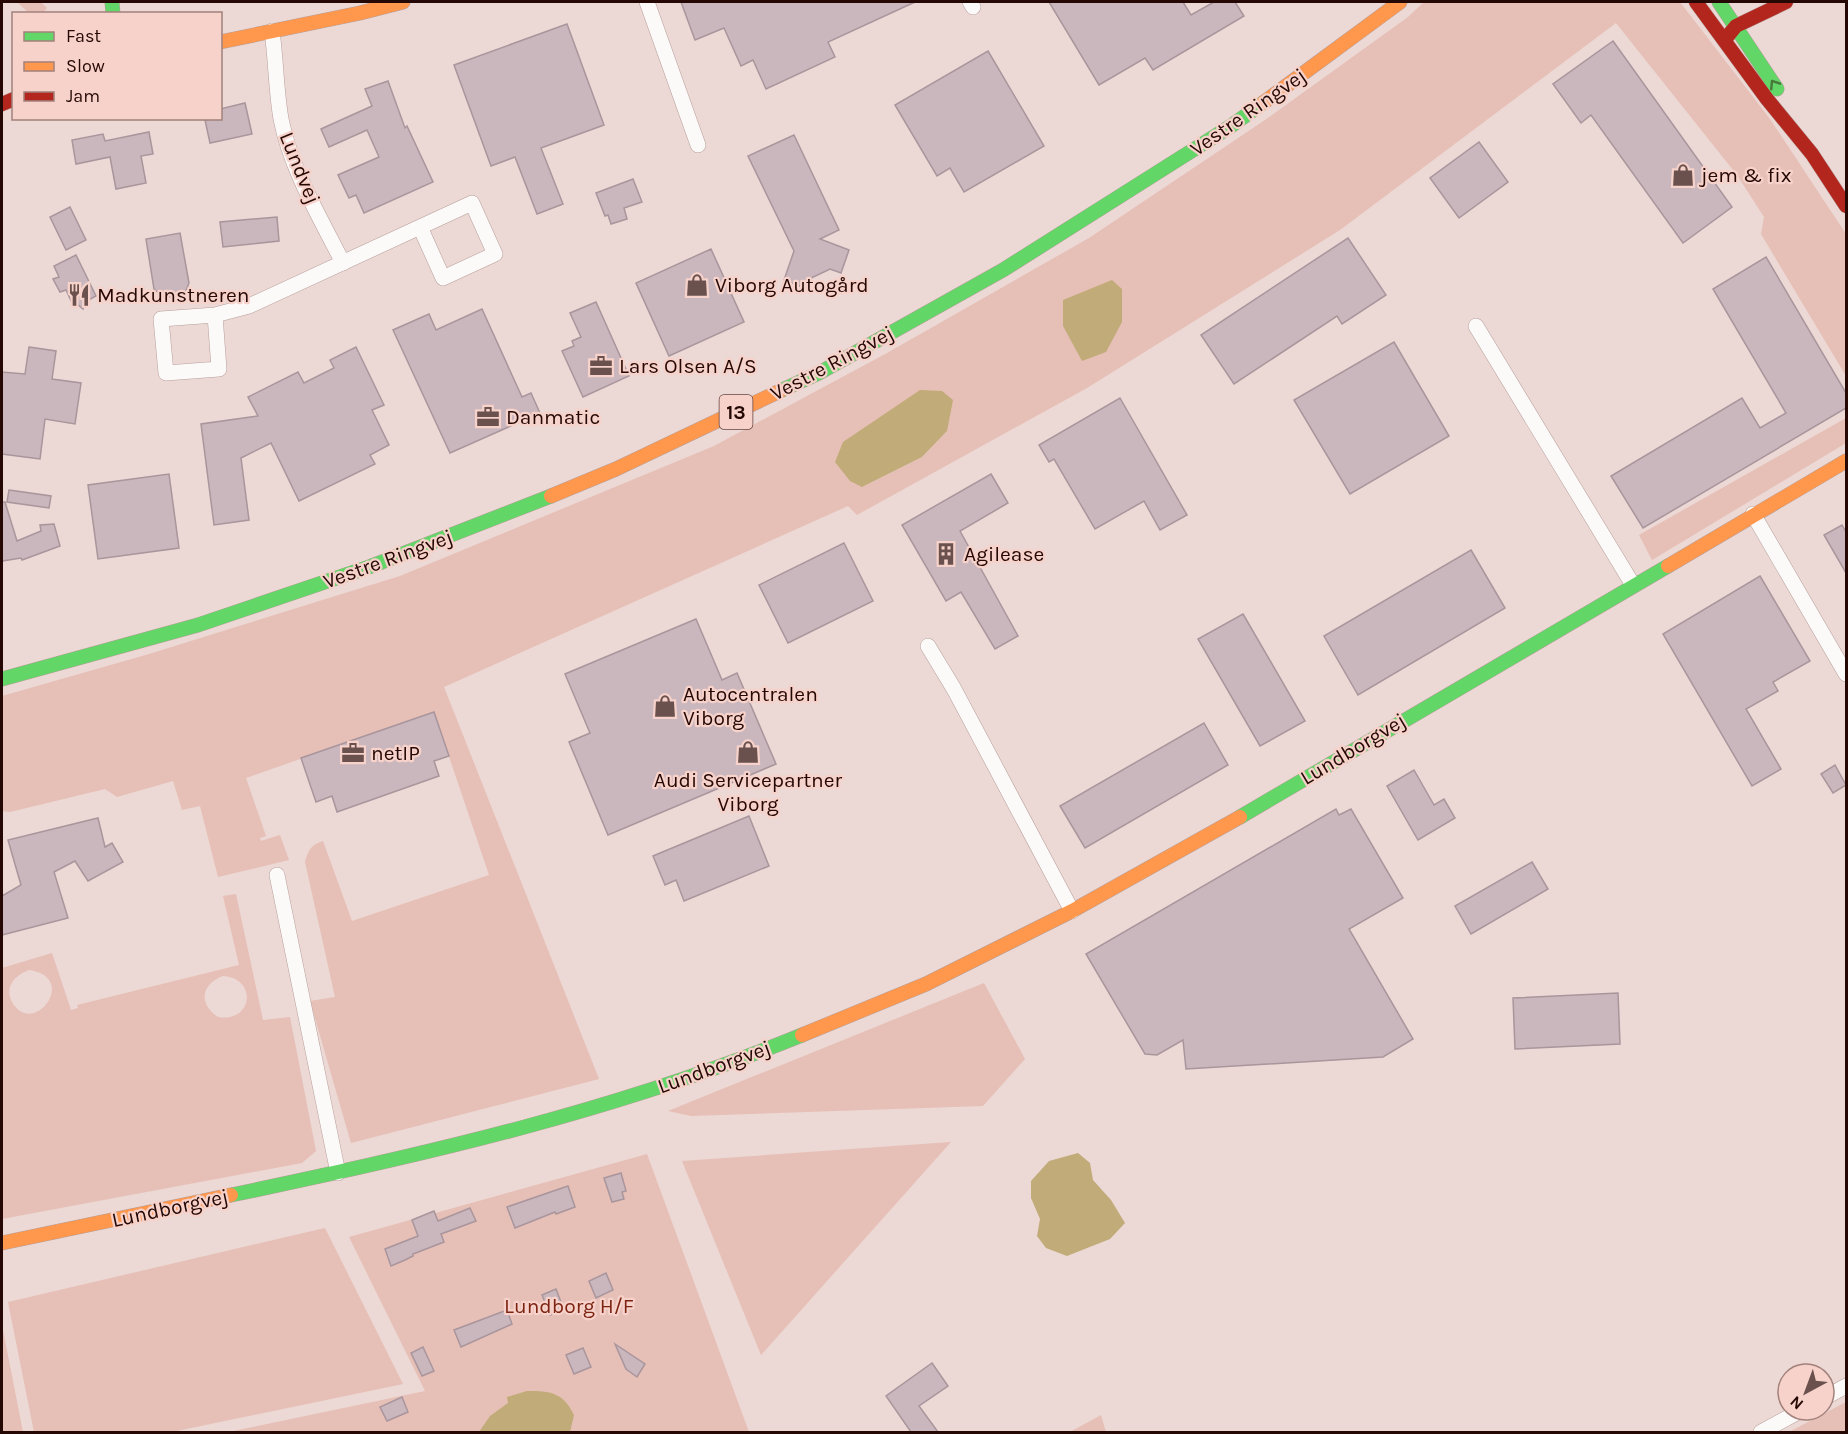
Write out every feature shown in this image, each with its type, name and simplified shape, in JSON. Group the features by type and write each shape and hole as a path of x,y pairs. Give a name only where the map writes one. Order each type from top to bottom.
{"street":[{"path":"222,42 403,2"},
{"path":"647,2 698,145"},
{"name":"Vestre Ringvej","path":"2,679 198,625 380,563 616,469 819,373 1003,270 1231,126 1400,2"},
{"path":"1696,2 1767,99 1812,154"},
{"path":"1725,41 1736,26 1786,2"},
{"path":"1711,21 1726,3 1736,26 1779,91 1812,154 1846,206"},
{"name":"Lundvej","path":"272,32 281,119 289,149 343,263"},
{"path":"215,315 219,369 166,373 161,319 215,315 249,306 343,263 420,227 472,203 495,254 443,278 420,227"},
{"path":"1476,326 1633,585"},
{"name":"Lundborgvej","path":"2,1243 338,1173 488,1138 633,1096 777,1045 926,984 1072,910 1238,818 1846,461"},
{"path":"1753,514 1846,674"},
{"path":"928,646 954,689 1072,910"},
{"path":"277,875 338,1173"},
{"path":"1761,1432 1780,1422"}],"green space":[{"path":"17,2 41,2 47,8 44,12 28,12"},
{"path":"1424,2 1680,2 1770,119 1846,234 1846,376 1761,234 1764,217 1737,175 1616,23 1340,230 1087,388 857,515 848,506 444,687 599,1079 351,1143 310,1001 335,997 305,862 311,848 323,841 352,921 489,875 434,712 246,778 266,836 260,838 261,841 280,835 289,860 218,877 200,806 182,810 173,781 117,797 105,789 10,812 2,811 2,696 149,654 400,576 714,446 887,353 1089,238 1265,120 1408,17","holes":["947,431 922,457 862,487"]},
{"path":"1846,418 1846,443 1652,560 1639,535"},
{"path":"236,894 263,1020 290,1017 316,1151 302,1163 2,1219 2,968 52,953 71,1010 78,1008 77,1005 239,965 223,896","holes":["29,970 44,975 51,983 52,993 48,1002 40,1010 31,1014 21,1012 12,1002 9,991 15,978","223,976 242,984 246,991 247,999 244,1007 230,1017 218,1017 207,1006 205,1000 206,989"]},
{"path":"984,983 1025,1059 983,1106 691,1116 668,1111"},
{"path":"951,1142 761,1355 682,1161"},
{"name":"Lundborg H/F","path":"647,1154 749,1432 229,1432 425,1391 349,1237"},
{"path":"325,1228 403,1384 172,1432 34,1432 8,1302"},
{"path":"2,1325 23,1432 2,1432"},
{"path":"1846,1402 1846,1432 1789,1432 1808,1422 1836,1422 1836,1407"},
{"path":"1101,1415 1106,1432 1070,1432"}],"shaded area":[{"path":"1112,280 1122,289 1122,322 1106,352 1082,361 1063,326 1063,300"},
{"path":"920,390 942,391 953,400 947,431 922,457 862,487 850,481 835,462 843,442"},
{"path":"1078,1153 1090,1163 1093,1180 1111,1200 1125,1223 1110,1239 1067,1256 1046,1248 1037,1236 1040,1219 1031,1198 1031,1181 1049,1161"},
{"path":"527,1391 555,1394 560,1397 574,1415 570,1432 479,1432 490,1416 508,1403 507,1397"}],"building":[{"path":"681,2 915,2 828,42 835,57 766,89 753,60 741,66 724,28 695,40"},
{"path":"1049,2 1183,2 1191,15 1214,2 1235,2 1244,16 1153,70 1145,58 1099,85"},
{"path":"567,24 604,125 541,148 563,204 537,214 515,157 491,166 454,65"},
{"path":"1613,41 1732,207 1683,243 1591,115 1581,123 1553,84"},
{"path":"988,51 1044,146 964,192 950,168 937,176 895,105"},
{"path":"388,81 405,128 407,126 433,182 364,213 356,195 349,198 338,175 379,157 367,130 329,147 321,129 372,106 365,89"},
{"path":"245,103 252,134 210,143 205,120 222,120 222,109"},
{"path":"149,132 153,154 141,156 146,183 116,189 110,157 76,164 72,140 103,134 105,141"},
{"path":"794,135 839,230 820,239 849,250 841,273 830,269 807,280 805,288 784,280 794,251 748,156"},
{"path":"1479,142 1508,182 1459,218 1430,178"},
{"path":"633,179 642,202 624,208 627,219 611,224 608,215 605,216 596,193"},
{"path":"70,207 86,240 66,250 50,217"},
{"path":"277,217 279,241 223,247 220,222"},
{"path":"180,233 189,283 185,293 174,297 163,297 154,289 146,239"},
{"path":"1348,238 1386,295 1342,324 1337,316 1234,384 1201,335"},
{"path":"711,249 744,322 669,356 636,283"},
{"path":"76,255 96,296 85,302 83,309 78,305 74,307 66,290 60,292 53,279 59,277 54,266"},
{"path":"1766,257 1846,393 1846,408 1643,528 1611,476 1742,398 1760,428 1786,413 1713,289"},
{"path":"596,302 629,376 583,397 562,351 574,346 572,341 581,337 570,313"},
{"path":"482,309 522,397 531,393 540,413 450,453 393,330 429,314 436,330"},
{"path":"1394,342 1449,436 1350,494 1294,400"},
{"path":"29,347 56,351 52,379 81,383 75,424 45,419 40,459 2,454 2,372 25,374"},
{"path":"356,347 384,405 372,410 389,445 370,455 375,464 299,501 271,443 241,458 249,520 214,525 201,424 258,416 248,397 298,372 304,383 334,368 330,360"},
{"path":"1120,398 1187,515 1160,530 1144,501 1095,529 1054,459 1049,462 1039,445"},
{"path":"169,474 179,548 98,559 88,485"},
{"name":"Agilease","path":"991,474 1008,503 960,531 1018,636 995,649 961,592 946,601 902,525"},
{"path":"9,490 51,496 49,508 7,502"},
{"path":"2,502 5,502 17,541 41,531 40,525 54,524 60,546 22,560 21,558 2,561"},
{"path":"1842,525 1846,532 1846,573 1824,535"},
{"path":"844,543 873,601 788,643 759,585"},
{"path":"1471,550 1505,608 1358,695 1324,636"},
{"path":"1760,576 1810,661 1773,682 1778,691 1746,709 1781,769 1752,786 1663,634"},
{"path":"1243,614 1305,721 1260,746 1198,639"},
{"name":"Autocentralen Viborg","path":"696,619 722,680 737,673 776,764 608,835 569,742 590,733 565,674"},
{"path":"434,712 449,756 434,761 439,776 337,812 332,796 316,802 301,758"},
{"path":"1204,723 1228,765 1085,848 1060,806"},
{"path":"1835,765 1846,785 1833,793 1821,774"},
{"path":"1414,770 1434,805 1444,799 1455,818 1418,840 1387,786"},
{"path":"1336,809 1339,815 1351,809 1403,898 1349,929 1413,1039 1383,1057 1186,1069 1183,1040 1157,1055 1145,1054 1086,954"},
{"path":"749,816 769,866 684,901 676,880 665,885 653,856"},
{"path":"98,818 105,847 112,843 123,862 88,881 75,861 54,872 68,918 2,935 2,896 21,885 8,840"},
{"path":"1532,862 1548,889 1471,934 1455,906"},
{"path":"1618,993 1620,1044 1515,1049 1513,998"},
{"path":"621,1173 626,1191 622,1192 624,1199 612,1202 604,1178"},
{"path":"568,1186 575,1207 556,1214 555,1212 515,1228 507,1207"},
{"path":"470,1208 476,1221 441,1234 444,1242 413,1254 391,1266 385,1249 418,1236 412,1220 434,1211 438,1221"},
{"path":"606,1273 613,1290 596,1298 589,1281"},
{"path":"556,1289 564,1310 550,1315 542,1295"},
{"path":"507,1310 512,1324 461,1347 454,1330"},
{"path":"615,1344 645,1364 637,1377 626,1369"},
{"path":"423,1347 434,1371 422,1376 411,1353"},
{"path":"583,1348 591,1367 574,1374 566,1355"},
{"path":"932,1363 948,1386 919,1406 938,1432 911,1432 886,1396"},
{"path":"402,1397 408,1412 387,1421 380,1407"}],"traffic: fast":[{"path":"112,2 113,12"},
{"path":"1719,2 1777,89"},
{"path":"780,391 819,373 1003,270 1231,126 1263,103"},
{"path":"2,679 198,625 369,567 551,496"},
{"path":"1240,817 1668,566"},
{"path":"231,1195 448,1147 592,1108 733,1062 802,1035"}],"traffic: slow":[{"path":"222,42 403,2"},
{"path":"1263,103 1400,2"},
{"path":"551,496 616,469 780,391"},
{"path":"1668,566 1846,461"},
{"path":"802,1035 926,984 1072,911 1240,817"},
{"path":"2,1243 231,1195"}],"traffic: jam":[{"path":"1696,2 1767,99 1812,154 1846,206"},
{"path":"1727,37 1736,26 1786,2"},
{"path":"2,104 12,100"}],"place":[{"name":"jem & fix","path":"1683,175"},
{"name":"Viborg Autogård","path":"697,285"},
{"name":"Madkunstneren","path":"79,295"},
{"name":"Lars Olsen A/S","path":"601,366"},
{"name":"Danmatic","path":"488,417"},
{"name":"Agilease","path":"946,554"},
{"name":"Autocentralen Viborg","path":"665,706"},
{"name":"Audi Servicepartner Viborg","path":"748,752"},
{"name":"netIP","path":"353,753"}]}
